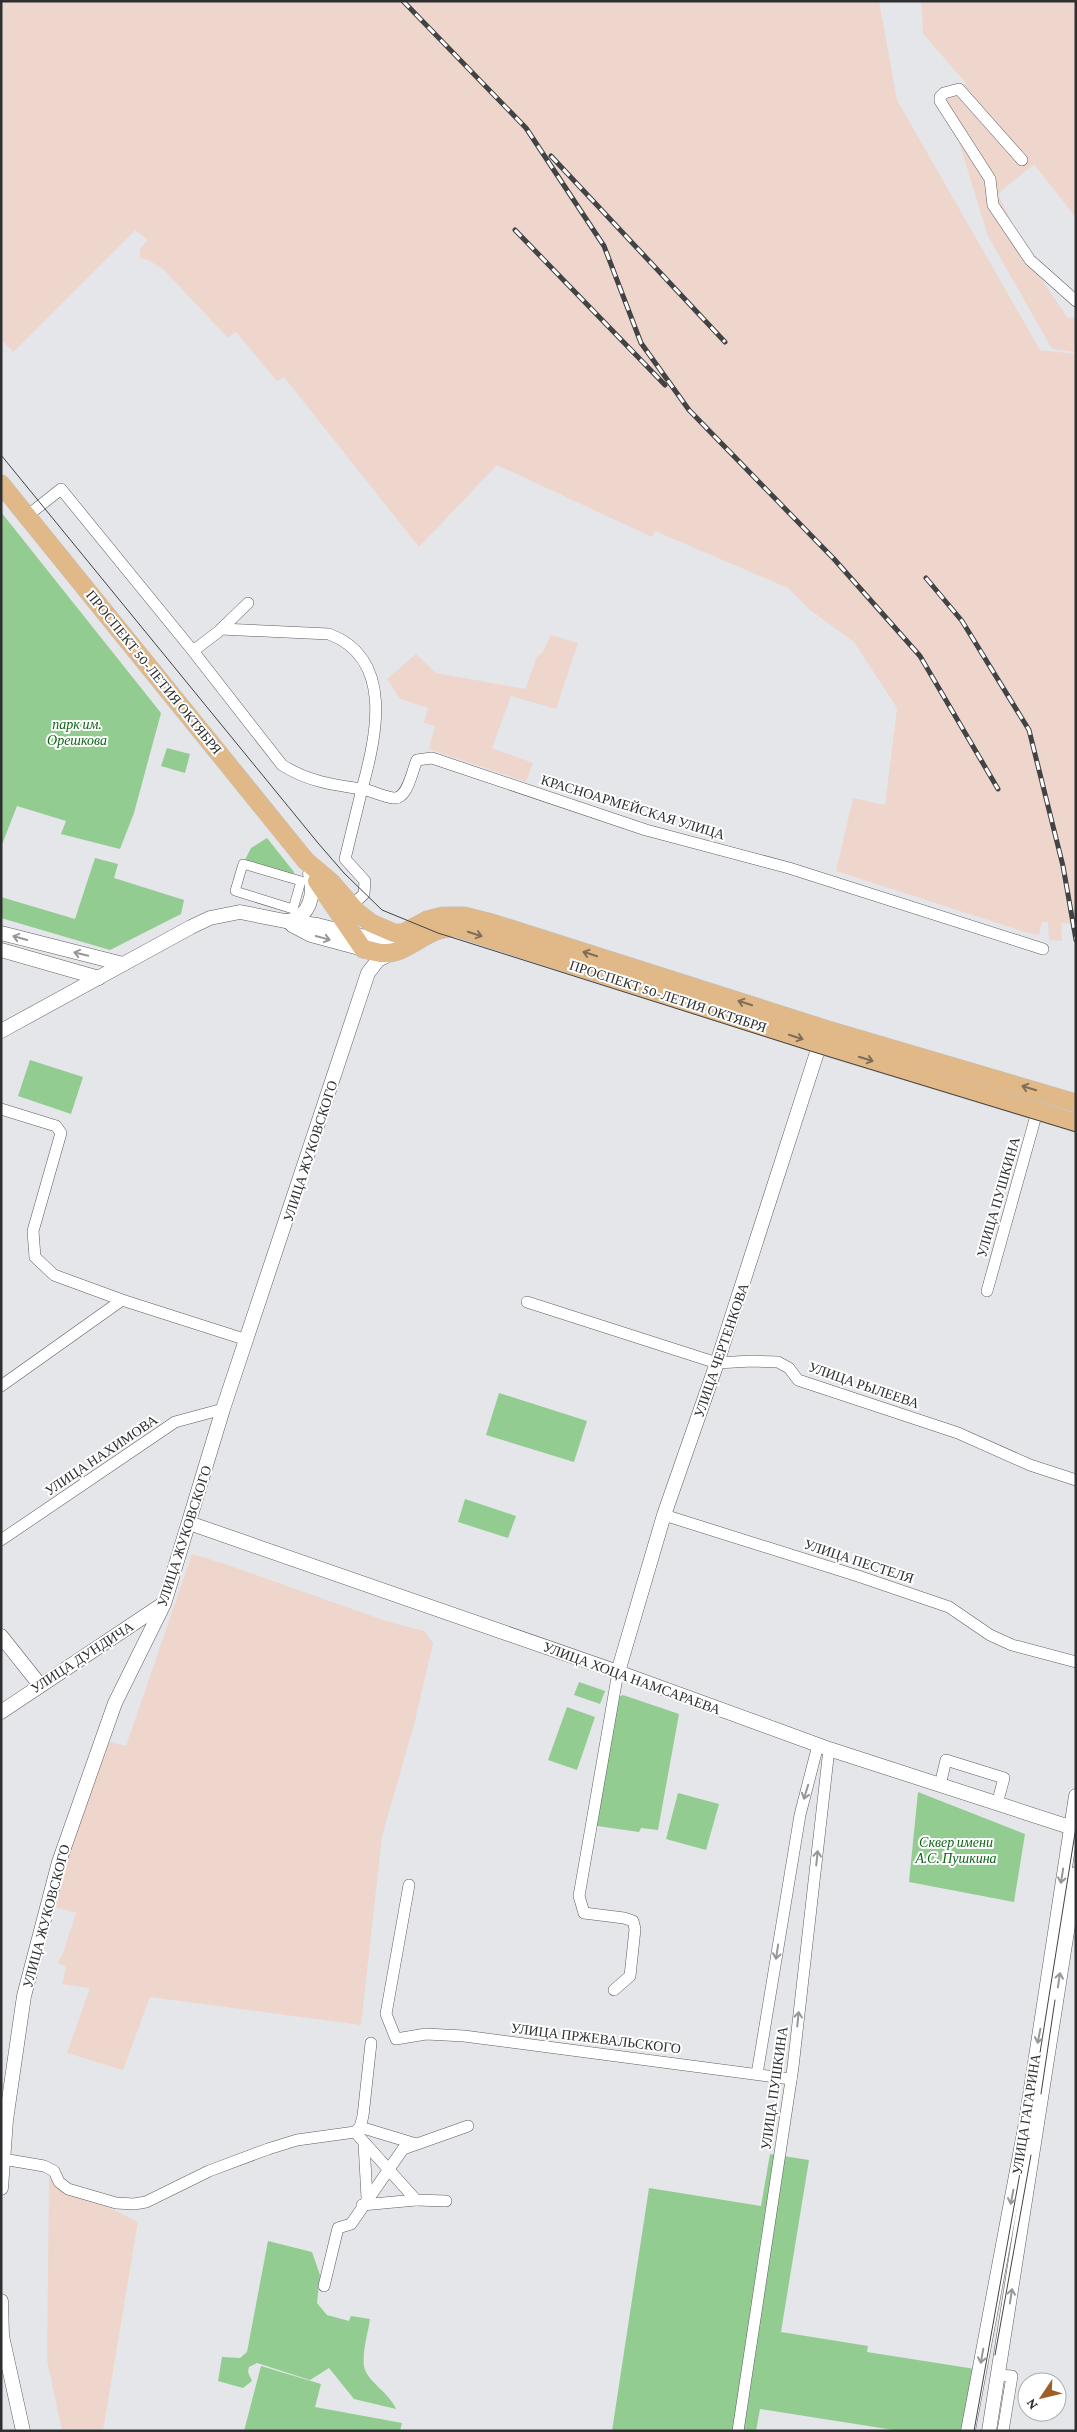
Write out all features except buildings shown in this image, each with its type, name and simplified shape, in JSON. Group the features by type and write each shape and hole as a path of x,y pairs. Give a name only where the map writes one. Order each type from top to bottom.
{"main road":[{"name":"ПРОСПЕКТ 50-ЛЕТИЯ ОКТЯБРЯ","path":"1,484 306,861 359,942 384,954 397,951 433,932 448,927 457,928 822,1037 1076,1103"},
{"name":"ПРОСПЕКТ 50-ЛЕТИЯ ОКТЯБРЯ","path":"306,861 331,882 351,906 370,923 388,931 403,932 427,920 443,916 464,916 492,922 1038,1112 1076,1123"}],"street":[{"path":"1022,160 959,90 944,93 940,97 940,101 990,179 993,205 998,213 1030,260 1076,301"},
{"path":"27,516 61,489 193,651 282,765 298,776 323,783 362,789"},
{"path":"193,651 221,629 248,603"},
{"path":"221,629 329,634 344,640 352,647 368,669 376,692 377,705 374,739 345,859 365,881 364,894 351,906"},
{"name":"КРАСНОАРМЕЙСКАЯ УЛИЦА","path":"362,789 395,798 403,795 417,760 432,758 646,830 789,868 1043,949"},
{"path":"285,921 298,918 305,912 311,902 313,886 306,861"},
{"path":"243,864 301,881 293,909 235,892 243,864"},
{"path":"1,1031 191,927 232,912 316,925 359,942 392,941 411,929"},
{"path":"1,933 122,964"},
{"path":"359,942 367,954 368,974"},
{"path":"34,959 39,943"},
{"path":"1,950 99,978"},
{"path":"368,974 378,960 397,951"},
{"name":"УЛИЦА ЖУКОВСКОГО","path":"1,2188 6,2120 24,1996 59,1862 115,1703 164,1604 223,1409 368,974"},
{"name":"УЛИЦА ЧЕРТЕНКОВА","path":"618,1672 664,1515 717,1363 822,1037"},
{"path":"1,1109 56,1126 61,1133 33,1231 35,1257 54,1275 122,1300 247,1340"},
{"name":"УЛИЦА ПУШКИНА","path":"987,1291 1038,1112"},
{"path":"1,1386 122,1300"},
{"name":"УЛИЦА РЫЛЕЕВА","path":"527,1302 717,1363 760,1360 778,1362 789,1368 798,1380 958,1433 1030,1465 1076,1480"},
{"name":"УЛИЦА НАХИМОВА","path":"1,1540 175,1422 223,1409"},
{"name":"УЛИЦА ПЕСТЕЛЯ","path":"664,1515 858,1576 949,1607 990,1635 1037,1653 1076,1662"},
{"name":"УЛИЦА ХОЦА НАМСАРАЕВА","path":"189,1523 618,1672 824,1747 1073,1829"},
{"name":"УЛИЦА ДУНДИЧА","path":"1,1712 164,1604"},
{"path":"1,1636 40,1685"},
{"path":"614,1990 630,1976 635,1929 633,1922 624,1918 584,1913 580,1896 618,1672"},
{"name":"УЛИЦА ПУШКИНА","path":"738,2431 792,2073 824,1747"},
{"name":"УЛИЦА ПУШКИНА","path":"757,2074 800,1815 824,1747"},
{"path":"940,1785 946,1760 1004,1778 997,1804"},
{"name":"УЛИЦА ГАГАРИНА","path":"968,2431 1025,2128 1073,1829 1076,1796"},
{"name":"УЛИЦА ГАГАРИНА","path":"989,2431 1076,1874"},
{"name":"УЛИЦА ПРЖЕВАЛЬСКОГО","path":"409,1885 386,2014 396,2040 426,2034 464,2036 757,2074 792,2073"},
{"path":"371,2043 358,2129 364,2143 416,2200"},
{"path":"324,2286 338,2228 351,2224 364,2202 403,2148 468,2126"},
{"path":"3,2159 44,2166 54,2171 59,2182 68,2189 116,2203 134,2204 146,2202 209,2171 297,2140 358,2129 416,2144"},
{"path":"364,2143 364,2202"},
{"path":"364,2202 416,2200 446,2202"},
{"path":"1,2300 2,2336 22,2431"},
{"path":"998,2375 1012,2376 1003,2431"}],"shaded area":[{"path":"1,1 879,1 897,100 1040,350 1076,354 1076,924 1061,923 1062,941 1049,940 1048,922 1042,922 1039,935 1028,933 836,871 853,798 885,805 897,708 854,642 810,610 788,588 655,531 652,537 497,465 419,547 284,377 277,381 236,332 228,338 164,270 148,260 140,258 140,249 148,240 135,230 13,352 1,339"},
{"path":"921,1 1076,1 1076,218 1034,164 998,194 1035,270 1068,318 1076,317 1076,352 1052,349 988,236 946,100 966,83 923,34"},
{"path":"551,635 578,643 556,709 511,696 492,748 533,763 526,782 429,749 435,726 424,723 428,708 400,699 387,679 416,654 436,673 525,689 537,657 543,652"},
{"path":"192,1554 389,1622 424,1631 433,1643 415,1721 382,1836 361,2025 150,1997 123,2070 67,2053 90,1988 62,1984 66,1966 57,1963 62,1956 76,1913 54,1907 105,1741 126,1746"},
{"path":"49,2178 138,2222 103,2431 62,2431 47,2360"}],"green space":[{"name":"парк им. Орешкова","path":"1,512 161,713 134,813 120,849 61,834 66,821 17,806 1,847"},
{"path":"167,748 190,754 185,773 161,766"},
{"path":"267,838 294,872 292,878 243,864 251,848"},
{"path":"95,858 118,864 114,878 184,900 181,914 110,950 1,918 1,897 75,919"},
{"path":"30,1060 83,1077 71,1114 18,1096"},
{"path":"499,1393 587,1421 574,1462 486,1435"},
{"path":"465,1499 516,1516 508,1538 458,1522"},
{"path":"579,1682 605,1691 600,1704 574,1695"},
{"path":"623,1695 679,1714 658,1830 641,1828 639,1832 597,1826 616,1698"},
{"path":"567,1707 595,1717 577,1770 548,1760"},
{"name":"Сквер имени А.С. Пушкина","path":"918,1792 1025,1834 1014,1902 909,1882"},
{"path":"678,1793 719,1804 706,1850 666,1839"},
{"path":"770,2154 809,2160 781,2332 868,2346 867,2352 975,2369 965,2431 900,2431 760,2409 756,2431 612,2431 649,2188 761,2206"},
{"path":"268,2241 312,2252 320,2275 317,2303 327,2315 349,2321 351,2316 370,2319 364,2349 364,2366 369,2377 389,2398 396,2409 354,2399 329,2368 310,2380 257,2363 249,2367 248,2372 252,2381 243,2388 218,2381 222,2357 240,2358 247,2352"},
{"path":"261,2366 321,2384 315,2407 402,2423 400,2431 244,2431"}],"tram line":[{"path":"1,455 318,843 344,873 382,910 438,933 817,1053 1076,1132"},
{"path":"974,2431 1028,2128 1076,1827"},
{"path":"1041,2094 1055,2000"},
{"path":"995,2355 1031,2155"}],"railway":[{"path":"403,1 526,128 604,246 641,343 689,410 834,559 920,656 998,789"},
{"path":"551,156 725,342"},
{"path":"515,230 665,385"},
{"path":"926,578 962,621 1029,730 1063,866 1076,940"}]}
